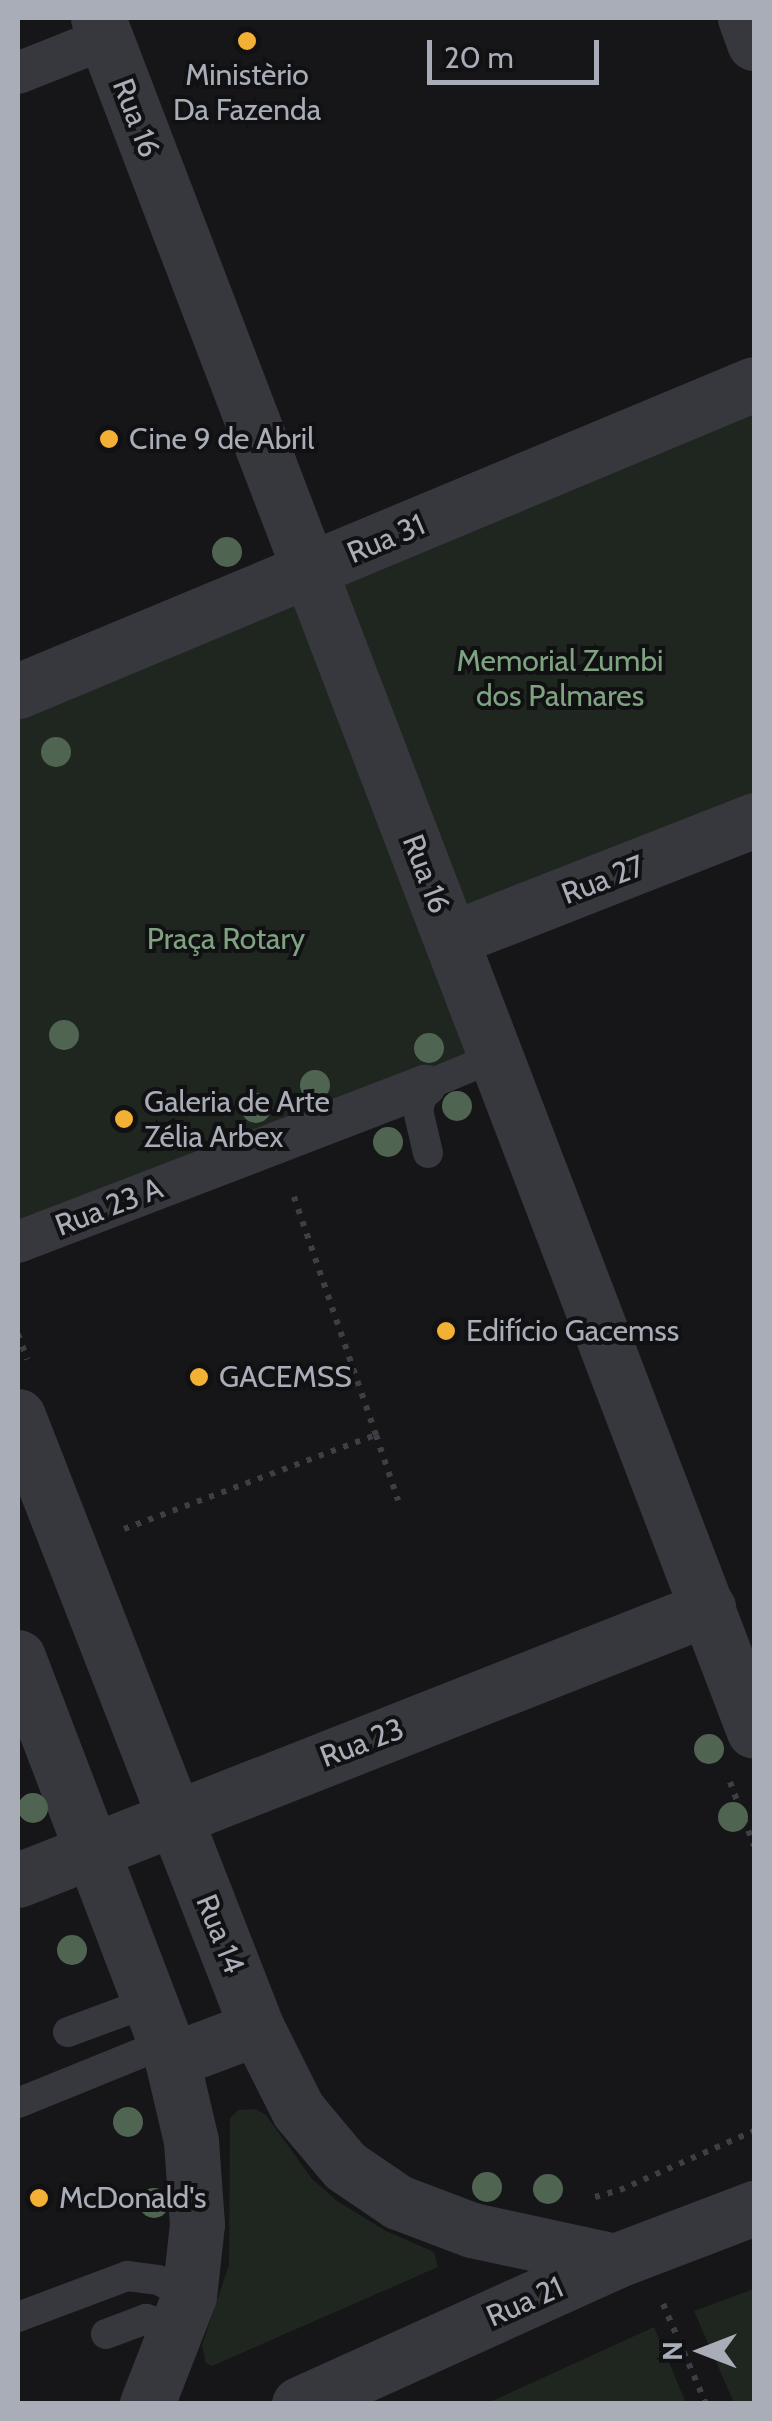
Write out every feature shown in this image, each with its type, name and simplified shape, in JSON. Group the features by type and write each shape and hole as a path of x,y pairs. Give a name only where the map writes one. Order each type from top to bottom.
{"street":[{"path":"745,18 754,43"},
{"path":"18,73 102,28"},
{"name":"Rua 16","path":"102,28 708,1608 740,1752"},
{"name":"Rua 31","path":"18,691 754,384"},
{"name":"Rua 27","path":"450,939 754,820"},
{"name":"Rua 23 A","path":"18,1242 425,1086"},
{"name":"Rua 14","path":"24,1392 172,1816 257,2028 314,2132 345,2166 398,2202 472,2230 616,2261"},
{"name":"Rua 23","path":"18,1880 172,1816 708,1608"},
{"path":"18,1657 184,2097 197,2224 184,2313 147,2404"},
{"path":"162,2035 257,2028"},
{"name":"Rua 21","path":"299,2404 616,2261 754,2208"}],"lane":[{"path":"428,1152 418,1110 425,1086 495,1057"},
{"path":"68,2032 162,2035"},
{"path":"18,2104 162,2035"},
{"path":"18,2318 126,2276 158,2280 184,2313 146,2320 106,2334"}],"path":[{"path":"275,1144 398,1500"},
{"path":"18,1334 24,1392"},
{"path":"113,1534 376,1435"},
{"path":"740,1752 754,1846"},
{"path":"590,2198 620,2190 754,2131"},
{"path":"662,2302 706,2404"}],"green space":[{"path":"754,384 754,820 451,939 495,1057 18,1242 18,691"},
{"path":"256,2109 266,2115 312,2179 337,2201 386,2231 434,2252 438,2267 212,2366 206,2363 202,2345 229,2265 230,2118 238,2110"},
{"path":"754,2289 754,2403 734,2403 694,2311"},
{"path":"654,2327 686,2403 488,2403"}],"place":[{"name":"Ministèrio Da Fazenda","path":"247,41"},
{"name":"Cine 9 de Abril","path":"109,439"},
{"name":"Galeria de Arte Zélia Arbex","path":"124,1119"},
{"name":"Edifício Gacemss","path":"446,1331"},
{"name":"GACEMSS","path":"199,1377"},
{"name":"McDonald's","path":"39,2198"}],"park label":[{"name":"Memorial Zumbi dos Palmares","path":"560,678"},
{"name":"Praça Rotary","path":"226,939"}]}
